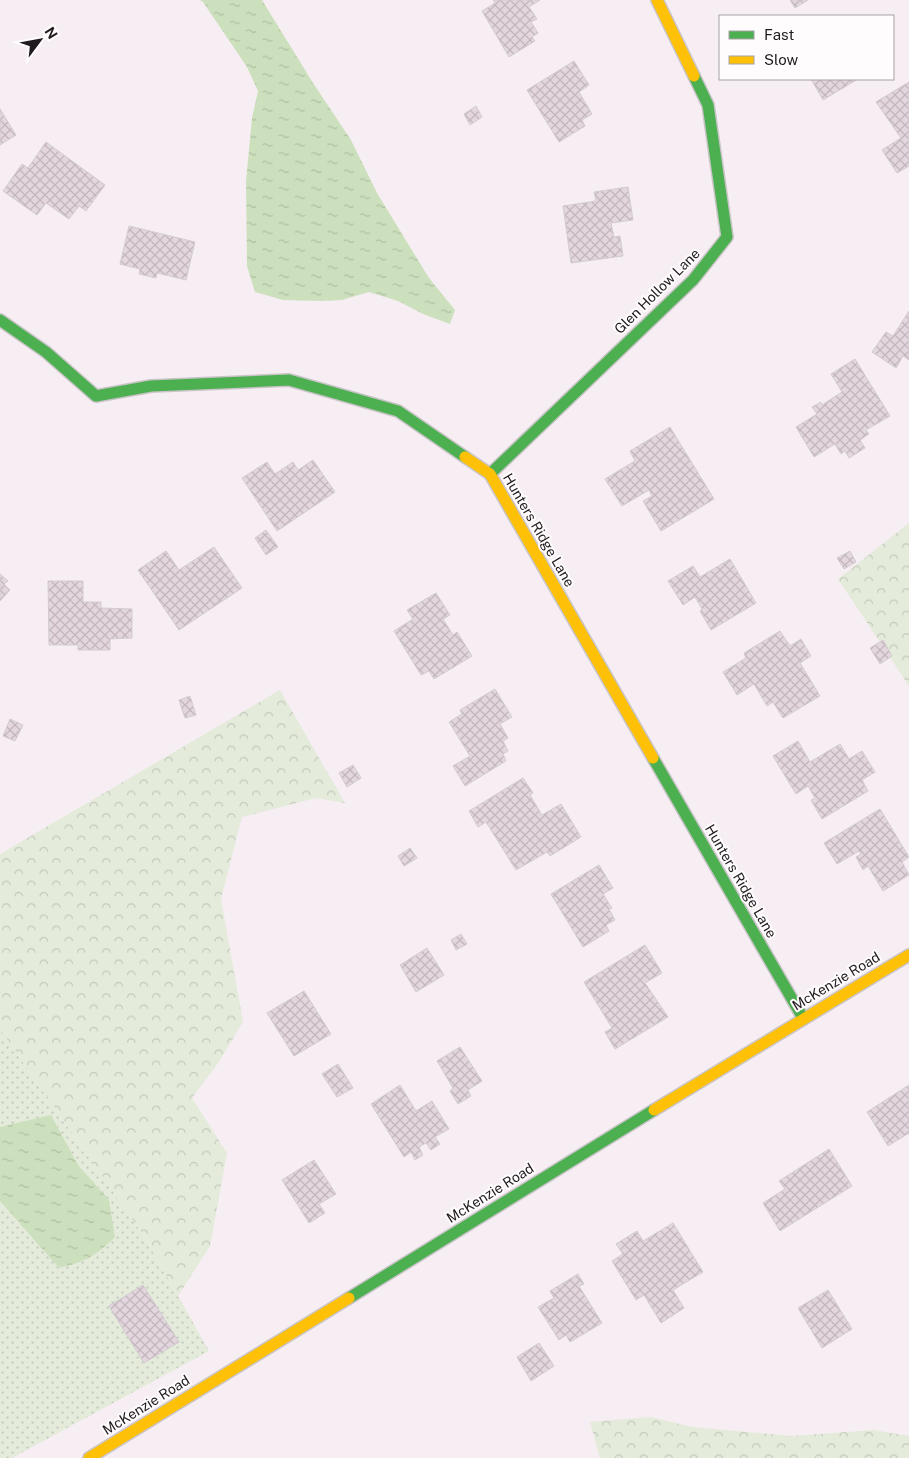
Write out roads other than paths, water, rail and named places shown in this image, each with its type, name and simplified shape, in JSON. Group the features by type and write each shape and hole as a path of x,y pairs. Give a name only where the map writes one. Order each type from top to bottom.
{"street":[{"name":"Glen Hollow Lane","path":"490,474 693,280 726,237 722,194 708,105 657,0"},
{"name":"Hunters Ridge Lane","path":"0,320 46,352 96,396 151,386 289,380 398,411 490,474 803,1018"},
{"name":"McKenzie Road","path":"89,1458 803,1018 909,955"}],"water":[{"path":"200,0 262,0 351,140 377,193 429,278 455,310 450,324 423,314 398,301 369,292 342,300 321,301 283,300 255,292 247,266 246,181 252,118 258,91 247,67"},
{"path":"51,1115 78,1165 109,1200 115,1237 90,1257 59,1268 0,1201 0,1127"}]}
